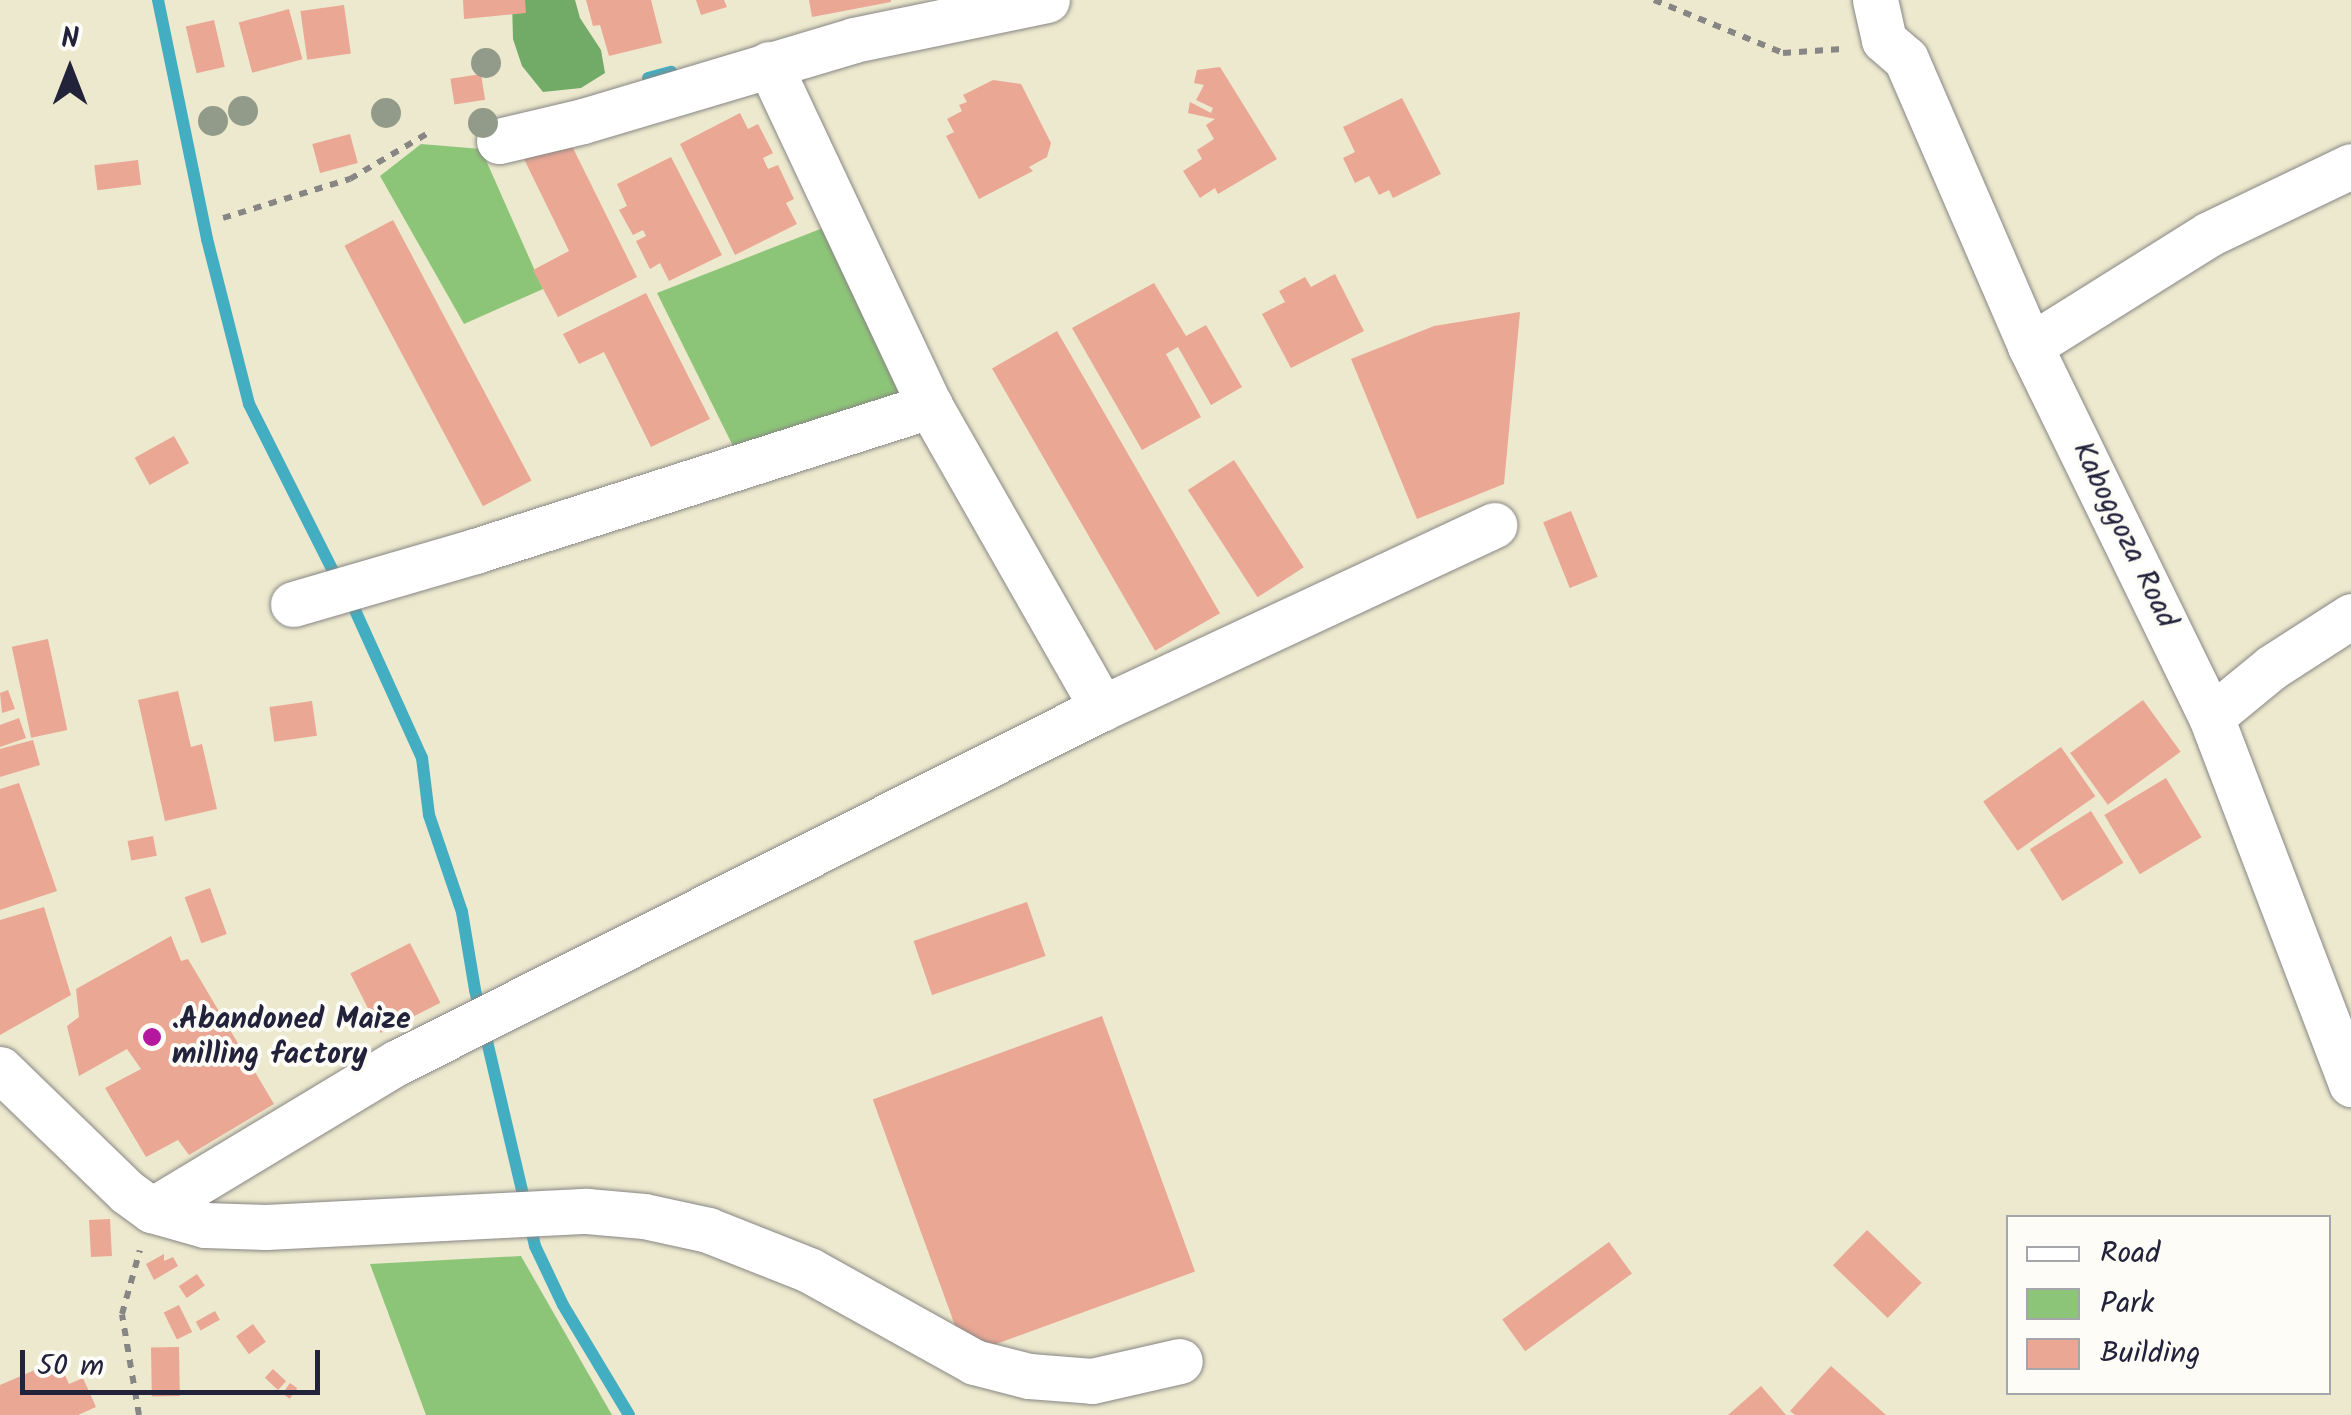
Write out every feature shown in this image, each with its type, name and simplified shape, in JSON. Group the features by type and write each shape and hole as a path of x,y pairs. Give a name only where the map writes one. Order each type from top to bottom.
{"street":[{"path":"498,141 583,122 769,64 944,19 1047,0"},
{"name":"Kaboggoza Road","path":"1879,20 1906,59 2030,346 2212,717 2351,1084"},
{"path":"769,64 847,238 930,406 1102,708"},
{"path":"2030,346 2210,234 2351,166"},
{"path":"326,594 930,406"},
{"path":"152,1210 396,1063 1102,708 1494,525"},
{"path":"2212,717 2272,667 2351,616"},
{"path":"0,1068 127,1192 152,1210 205,1225 266,1227 587,1211 644,1216 708,1230 809,1270 974,1362 1029,1376 1092,1381 1180,1361"}],"path":[{"path":"1654,0 1783,53 1830,51 1879,20"},
{"path":"223,218 350,179 428,133"},
{"path":"139,1415 122,1314 152,1210"}],"green space":[{"path":"512,0 575,0 580,18 601,50 605,73 581,88 543,92 522,66 513,39"},
{"path":"421,144 481,149 543,289 464,324 380,176"},
{"path":"828,226 914,395 733,446 657,293"},
{"path":"521,1256 612,1415 426,1415 370,1264"}],"building":[{"path":"463,0 525,0 526,13 464,19"},
{"path":"586,0 651,0 662,43 609,56 600,25 593,26"},
{"path":"696,0 724,0 727,7 701,15"},
{"path":"809,0 891,0 891,2 812,17"},
{"path":"344,5 351,54 307,60 300,11"},
{"path":"289,9 302,59 252,73 239,22"},
{"path":"214,20 225,67 197,73 186,27"},
{"path":"1220,67 1277,159 1218,194 1215,188 1200,198 1183,171 1202,159 1197,150 1214,139 1206,125 1215,119 1188,113 1190,102 1211,113 1213,108 1196,100 1204,85 1194,83 1197,70"},
{"path":"481,74 485,100 454,105 450,79"},
{"path":"993,80 1021,84 1051,143 1047,157 1029,167 1033,171 979,199 946,136 954,132 947,119 962,111 959,105 967,102 963,95"},
{"path":"1402,98 1441,174 1393,198 1389,190 1379,195 1369,176 1355,183 1343,158 1355,152 1343,127"},
{"path":"740,113 748,129 758,124 773,153 763,158 768,169 778,165 794,199 786,203 797,224 735,255 680,144"},
{"path":"350,134 358,163 320,173 312,144"},
{"path":"567,136 637,277 558,317 533,270 569,251 523,157"},
{"path":"671,157 722,255 669,281 660,263 650,269 636,241 646,236 643,230 633,235 619,210 627,206 617,184"},
{"path":"138,160 141,185 97,190 94,165"},
{"path":"393,220 531,480 483,506 344,246"},
{"path":"1335,274 1364,331 1291,368 1262,314 1285,302 1279,291 1305,277 1311,287"},
{"path":"1154,283 1186,336 1206,325 1242,387 1211,405 1178,347 1166,354 1201,417 1142,450 1072,328"},
{"path":"646,293 710,419 651,447 604,352 579,364 563,334"},
{"path":"1520,312 1504,484 1417,519 1351,359 1434,326"},
{"path":"1057,331 1220,613 1155,651 992,368"},
{"path":"174,436 189,463 150,485 135,458"},
{"path":"1234,460 1304,567 1258,597 1188,490"},
{"path":"1571,511 1598,577 1570,588 1543,522"},
{"path":"48,639 67,730 31,738 12,647"},
{"path":"8,690 15,709 2,713 0,693"},
{"path":"178,691 191,747 202,744 217,809 165,821 138,700"},
{"path":"2143,700 2181,752 2108,805 2070,753"},
{"path":"312,701 317,736 274,742 269,707"},
{"path":"19,718 26,738 0,747 0,725"},
{"path":"33,740 40,765 0,777 0,749"},
{"path":"2061,747 2095,796 2018,851 1983,801"},
{"path":"2166,778 2202,837 2140,874 2104,815"},
{"path":"19,783 57,891 0,910 0,789"},
{"path":"2091,811 2123,863 2062,901 2030,849"},
{"path":"153,836 157,856 131,861 127,841"},
{"path":"210,888 227,934 201,943 185,897"},
{"path":"1027,902 1046,956 932,995 914,941"},
{"path":"44,907 71,995 0,1035 0,920"},
{"name":".Abandoned Maize milling factory","path":"171,936 181,961 188,959 274,1104 189,1155 178,1140 146,1157 105,1088 141,1069 127,1049 79,1076 67,1026 79,1017 76,989"},
{"path":"410,943 440,1003 381,1033 350,973"},
{"path":"1102,1016 1195,1272 966,1355 873,1099"},
{"path":"110,1219 112,1256 91,1257 89,1220"},
{"path":"1867,1230 1922,1283 1888,1318 1833,1265"},
{"path":"1609,1242 1632,1274 1525,1351 1502,1320"},
{"path":"164,1254 164,1261 173,1257 178,1266 154,1280 146,1264"},
{"path":"197,1274 205,1286 187,1298 179,1286"},
{"path":"179,1305 192,1332 177,1339 164,1312"},
{"path":"215,1311 220,1320 201,1330 196,1322"},
{"path":"253,1324 266,1342 249,1354 236,1336"},
{"path":"151,1347 179,1347 180,1396 152,1396"},
{"path":"58,1360 69,1384 83,1378 96,1407 78,1415 0,1415 0,1385"},
{"path":"1831,1366 1886,1415 1795,1415 1790,1411"},
{"path":"273,1369 286,1381 278,1390 265,1378"},
{"path":"290,1383 297,1388 290,1399 282,1394"},
{"path":"1761,1386 1786,1415 1728,1415"}],"waterway":[{"path":"158,0 207,239 249,404 338,581"},
{"path":"648,78 671,72"},
{"path":"349,597 422,758 429,815 462,912 475,990 535,1246 563,1305 629,1415"}],"place":[{"name":".Abandoned Maize milling factory","path":"152,1037"}]}
